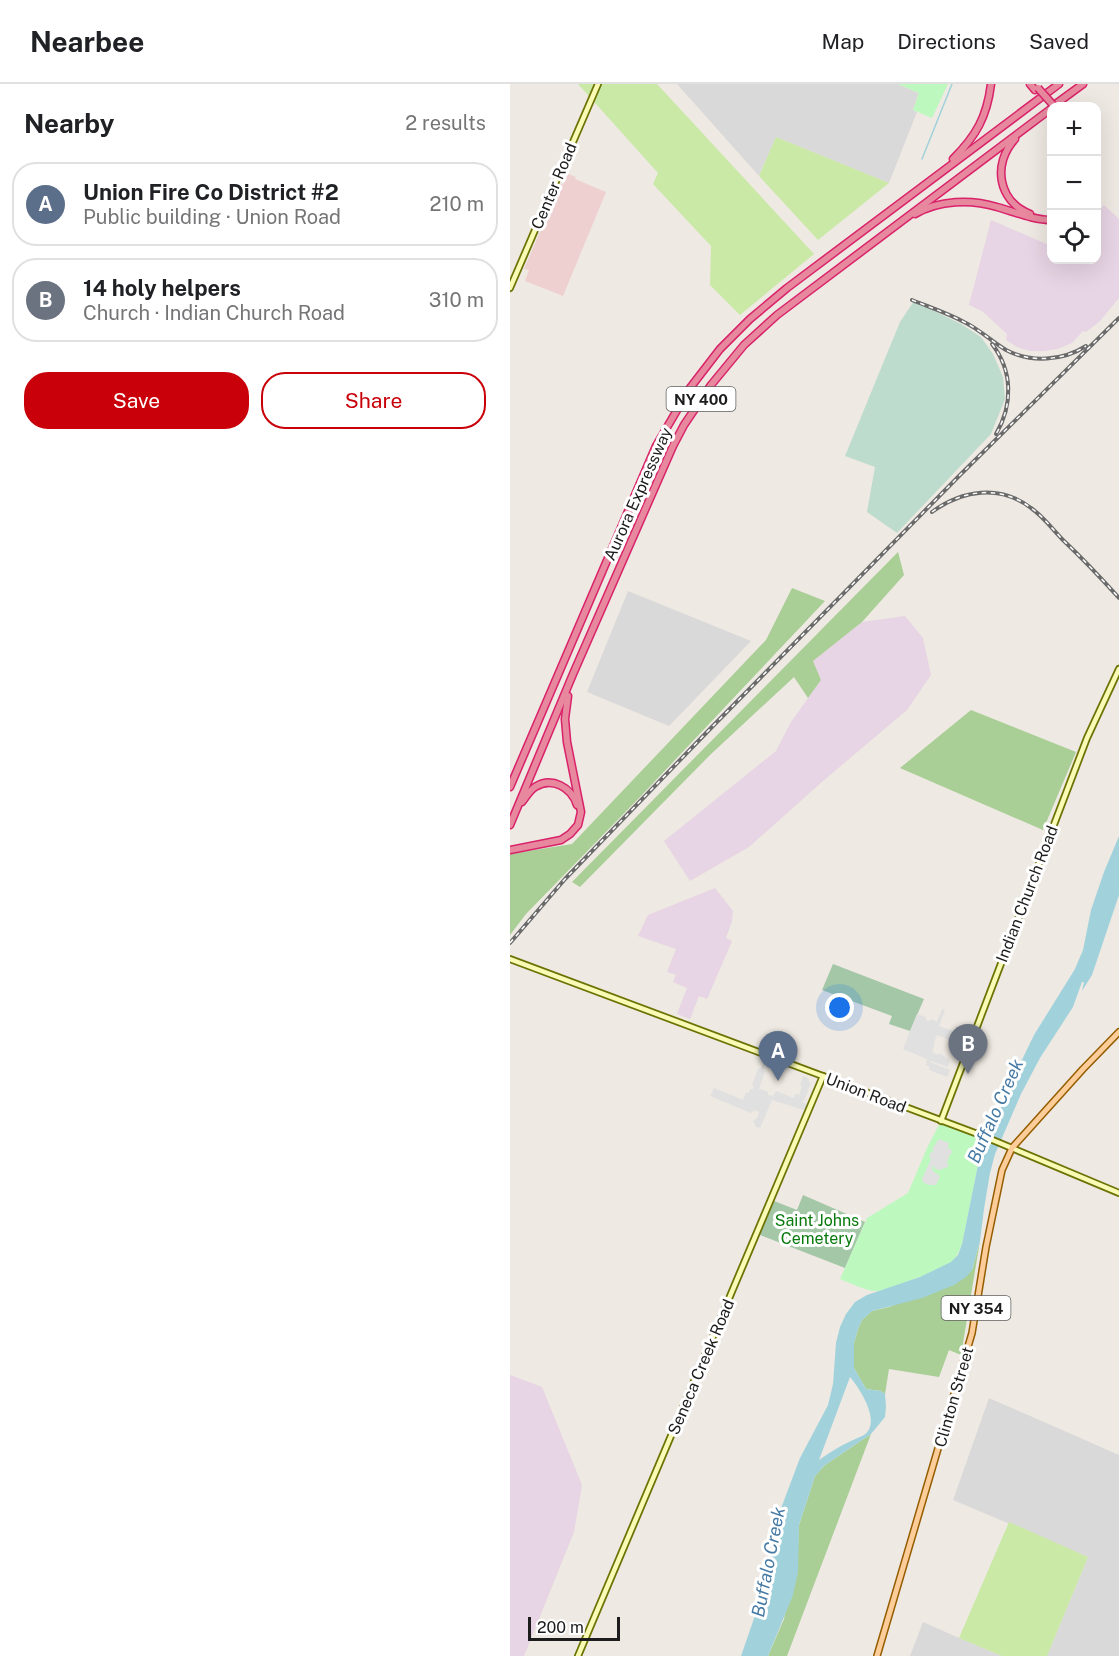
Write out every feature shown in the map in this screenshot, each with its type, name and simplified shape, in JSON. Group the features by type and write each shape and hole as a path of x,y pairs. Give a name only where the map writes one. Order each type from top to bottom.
{"highway":[{"path":"940,173 968,144 975,133 985,114 991,84"},
{"name":"Aurora Expressway","path":"510,785 645,471 666,428 690,388 720,349 764,306 1059,84"},
{"name":"Aurora Expressway","path":"1060,102 1083,84"},
{"path":"1034,87 1048,102"},
{"name":"Aurora Expressway","path":"510,825 662,470 684,425 711,385 744,345 777,315 1047,111"},
{"path":"1031,123 1013,141 1005,153 1001,167 1003,186 1013,203 1022,210 1047,217"},
{"path":"894,226 919,211 963,201 986,204 1030,217 1047,218"},
{"path":"510,848 561,840 578,825 581,812 567,742 565,719 566,701 573,674"},
{"path":"510,848 560,837 571,829 578,817 578,808 569,790 553,783 543,784 531,790 517,810"}],"main road":[{"name":"Clinton Street","path":"877,1656 972,1334 986,1247 1009,1147 1119,1032"}],"street":[{"name":"Center Road","path":"510,288 598,84"},
{"name":"Indian Church Road","path":"941,1121 1079,759 1119,669"},
{"name":"Union Road","path":"512,960 983,1136 1119,1193"},
{"name":"Seneca Creek Road","path":"578,1656 823,1076"}],"shaded area":[{"path":"677,84 898,84 919,93 913,110 917,112 889,183 776,137 759,176"},
{"path":"568,174 606,192 563,296 525,281 529,270 524,269 561,184 563,185"},
{"path":"1104,205 1119,219 1119,298 1100,321 1086,332 1083,331 1072,343 1044,351 1030,351 1017,347 1006,340 1007,334 982,311 969,305 991,220 1047,244 1047,264 1101,264 1101,208"},
{"path":"628,591 751,641 669,726 587,692"},
{"path":"905,616 923,638 931,675 907,710 749,847 690,881 664,841 776,751 791,722 821,680 813,661 862,622"},
{"path":"715,888 733,911 726,938 732,941 707,999 699,996 690,1019 677,1014 687,988 673,982 676,975 667,972 676,949 638,936 648,915"},
{"path":"942,1009 945,1010 939,1026 959,1033 955,1042 937,1035 934,1042 932,1052 938,1055 939,1053 950,1060 948,1067 930,1062 950,1070 947,1077 929,1070 930,1067 926,1065 927,1059 903,1049 917,1014 926,1017 926,1020 931,1019 937,1022"},
{"path":"764,1060 767,1061 758,1092 760,1089 773,1096 776,1091 794,1098 795,1094 799,1095 803,1076 811,1083 804,1101 801,1101 810,1104 806,1113 804,1110 772,1100 760,1128 756,1127 753,1121 759,1112 755,1110 751,1113 710,1096 714,1088 743,1100 746,1092 749,1093 750,1089 753,1089 752,1085 758,1069 761,1068"},
{"path":"939,1139 949,1143 948,1147 952,1153 946,1168 939,1170 932,1167 933,1171 940,1176 936,1185 930,1185 924,1183 922,1179 931,1159 929,1157 931,1152 934,1151 932,1149"},
{"path":"510,1375 542,1387 582,1485 574,1532 524,1656 510,1656"},
{"path":"989,1398 1119,1455 1119,1656 1047,1656 1088,1557 953,1500"},
{"path":"923,1622 959,1638 1002,1656 910,1656"}],"green space":[{"path":"578,84 657,84 814,254 740,315 710,285 711,246 653,184 658,173"},
{"path":"898,84 948,84 932,118 913,110 919,93"},
{"path":"776,137 889,183 818,240 759,176"},
{"path":"914,301 961,324 981,337 993,354 1003,377 1005,399 991,434 897,533 867,512 875,467 845,456 900,322"},
{"path":"898,552 904,575 862,622 813,661 821,680 808,698 794,677 710,755 580,887 572,882"},
{"path":"792,588 825,601 526,914 510,935 510,854 572,844 766,640"},
{"path":"971,710 1076,752 1043,830 900,768"},
{"path":"833,964 924,999 910,1031 889,1024 892,1016 822,990"},
{"path":"941,1121 988,1139 978,1165 962,1244 956,1257 936,1270 876,1291 840,1279 867,1218 908,1193"},
{"name":"Saint Johns Cemetery","path":"803,1195 865,1222 845,1268 760,1235 774,1201 797,1210"},
{"path":"980,1241 961,1355 949,1350 939,1377 889,1369 885,1394 881,1391 866,1389 854,1368 854,1343 862,1320 872,1311 889,1307 972,1270"},
{"path":"871,1434 787,1656 768,1656 784,1619 798,1545 799,1525 815,1476 825,1465"},
{"path":"1009,1522 1088,1557 1047,1656 1002,1656 959,1638"}],"water":[{"path":"1119,836 1119,895 1092,975 1082,991 1084,982 1082,982 1073,1007 1040,1058 1021,1094 995,1154 980,1241 972,1270 954,1285 922,1298 872,1311 862,1320 854,1343 854,1368 866,1389 881,1391 885,1394 885,1417 871,1434 825,1465 815,1476 799,1525 798,1572 793,1595 768,1656 741,1656 768,1572 777,1519 800,1458 828,1405 833,1384 836,1343 846,1314 855,1302 867,1295 920,1277 951,1262 958,1255 978,1165 991,1130 1034,1035 1075,969 1083,950 1091,910","holes":["850,1377 868,1406 871,1422 869,1429 864,1435 819,1460"]}],"waterway":[{"path":"922,159 952,84"}],"railway":[{"path":"912,300 958,319 1006,350 1026,357 1047,359 1067,355 1086,346"},
{"path":"510,943 565,879 709,730 960,475 1119,318"},
{"path":"992,344 1004,365 1008,388 1006,412 996,434"},
{"path":"932,512 956,499 981,493 1007,495 1019,500 1040,515 1119,598"}],"place":[{"name":"14 holy helpers","path":"968,1074"},
{"name":"Union Fire Co District #2","path":"778,1081"}],"water label":[{"name":"Buffalo Creek","path":"995,1111"},
{"name":"Buffalo Creek","path":"768,1562"}]}
